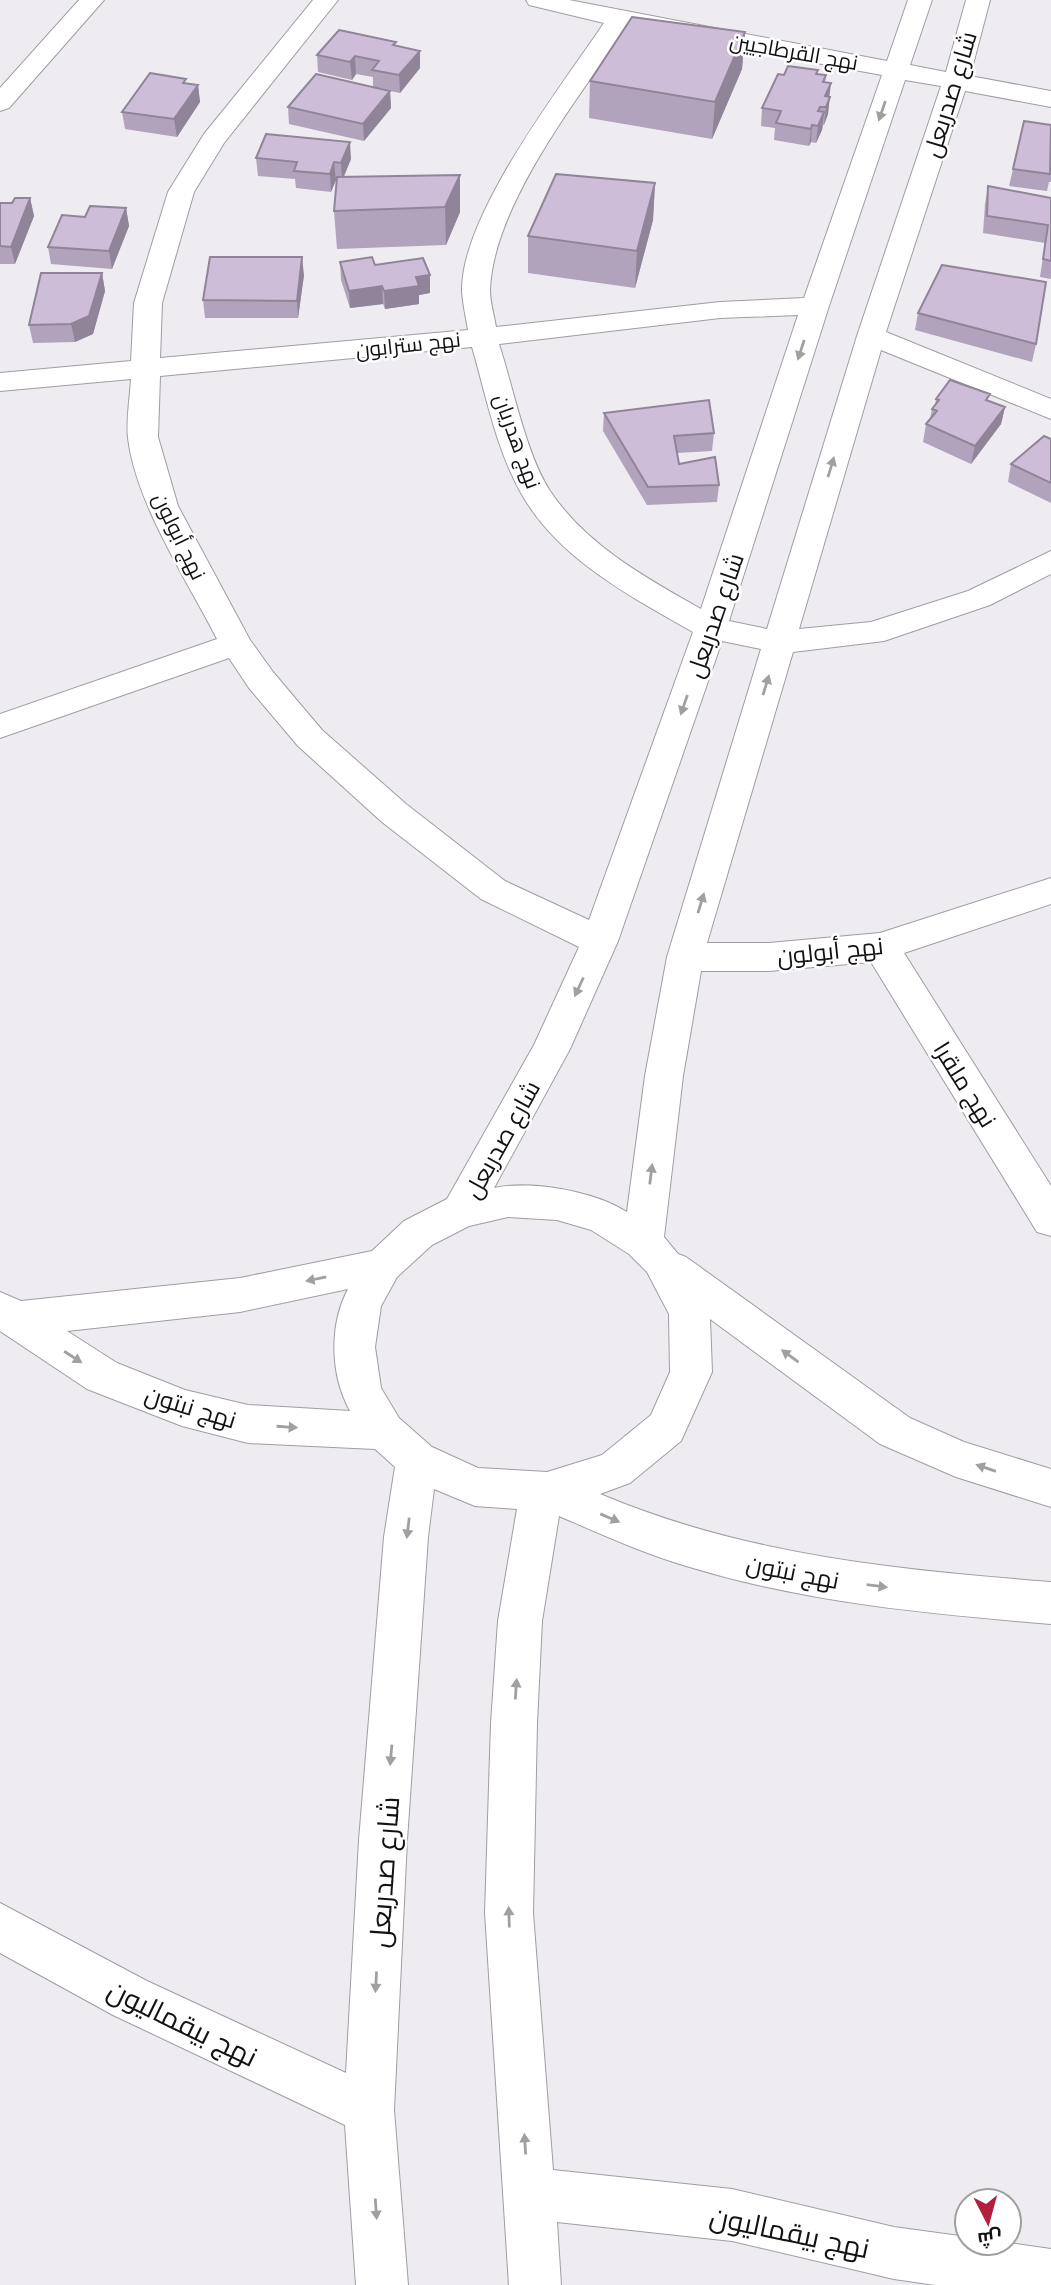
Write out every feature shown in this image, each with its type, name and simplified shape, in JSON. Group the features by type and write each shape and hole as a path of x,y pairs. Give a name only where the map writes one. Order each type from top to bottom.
{"street":[{"path":"0,103 92,0"},
{"name":"نهج أبولون","path":"326,0 213,140 181,192 148,303 143,438 150,471 163,506 236,644 261,680 310,738 394,813 493,890 600,941"},
{"name":"نهج القرطاجيين","path":"538,0 620,19 1051,99"},
{"name":"شارع صدربعل","path":"461,1211 551,1049 600,941 711,628 815,306 920,0"},
{"name":"شارع صدربعل","path":"652,1251 664,1076 685,957 871,336 956,80 978,0"},
{"name":"نهج هدريان","path":"620,19 532,148 506,196 484,245 476,291 483,337 521,462 536,493 557,520 589,551 638,587 711,628 779,642 873,633 979,598 1051,561"},
{"name":"نهج سترابون","path":"0,382 483,337 720,310 815,306"},
{"path":"871,336 1051,410"},
{"path":"0,726 236,644"},
{"name":"نهج أبولون","path":"685,957 769,957 881,947 1051,891"},
{"name":"نهج ملقرا","path":"881,947 1051,1220"},
{"path":"652,1251 690,1313 691,1372 666,1428 615,1470 544,1492 475,1487 400,1446 361,1391 354,1347 361,1304 383,1265 418,1233 461,1211 508,1201 557,1204 603,1217 652,1251 894,1431 956,1458 1051,1488"},
{"name":"نهج نبتون","path":"8,1314 240,1295 383,1265"},
{"name":"نهج نبتون","path":"8,1314 102,1376 182,1408 248,1424 400,1446"},
{"name":"شارع صدربعل","path":"382,2285 369,2110 383,1840 406,1537 400,1446"},
{"path":"535,2285 509,1913 514,1723 520,1621 544,1492"},
{"name":"نهج نبتون","path":"544,1492 631,1527 710,1554 815,1578 937,1594 1051,1603"},
{"name":"نهج بيقماليون","path":"0,1927 130,1998 369,2110"},
{"name":"نهج بيقماليون","path":"529,2193 732,2215 894,2253 1051,2275"}],"building":[{"path":"632,17 745,32 715,102 590,81"},
{"path":"339,30 396,42 393,45 420,51 399,75 372,70 379,61 355,56 350,62 317,55"},
{"path":"788,66 818,70 816,74 826,75 823,82 831,83 825,96 830,97 826,107 820,107 818,111 824,112 818,126 812,125 811,129 776,123 781,111 762,108 778,74 784,75"},
{"path":"150,73 186,79 183,83 198,85 174,119 122,112"},
{"path":"316,74 390,91 363,124 288,107"},
{"path":"1024,121 1051,125 1050,174 1013,169"},
{"path":"266,134 350,142 341,163 334,162 330,174 294,171 297,162 256,158"},
{"path":"556,174 655,183 637,251 528,236"},
{"path":"460,175 445,207 334,211 337,177"},
{"path":"988,186 1051,198 1051,261 1043,259 1048,225 987,216"},
{"path":"15,198 30,198 11,247 0,246 0,203 12,203"},
{"path":"90,206 126,208 109,251 48,247 62,215 85,217"},
{"path":"210,257 302,257 297,301 203,300"},
{"path":"372,257 375,265 423,258 430,275 416,277 419,286 384,291 382,286 349,291 340,262"},
{"path":"942,265 1046,282 1036,344 918,313"},
{"path":"41,273 102,273 89,316 71,324 29,325"},
{"path":"950,380 990,394 986,400 1005,407 975,446 926,424 937,411 932,409 939,400 936,399"},
{"path":"709,400 714,433 674,436 679,464 715,457 719,485 648,487 604,413"},
{"path":"1044,436 1051,439 1051,483 1011,464"}]}
